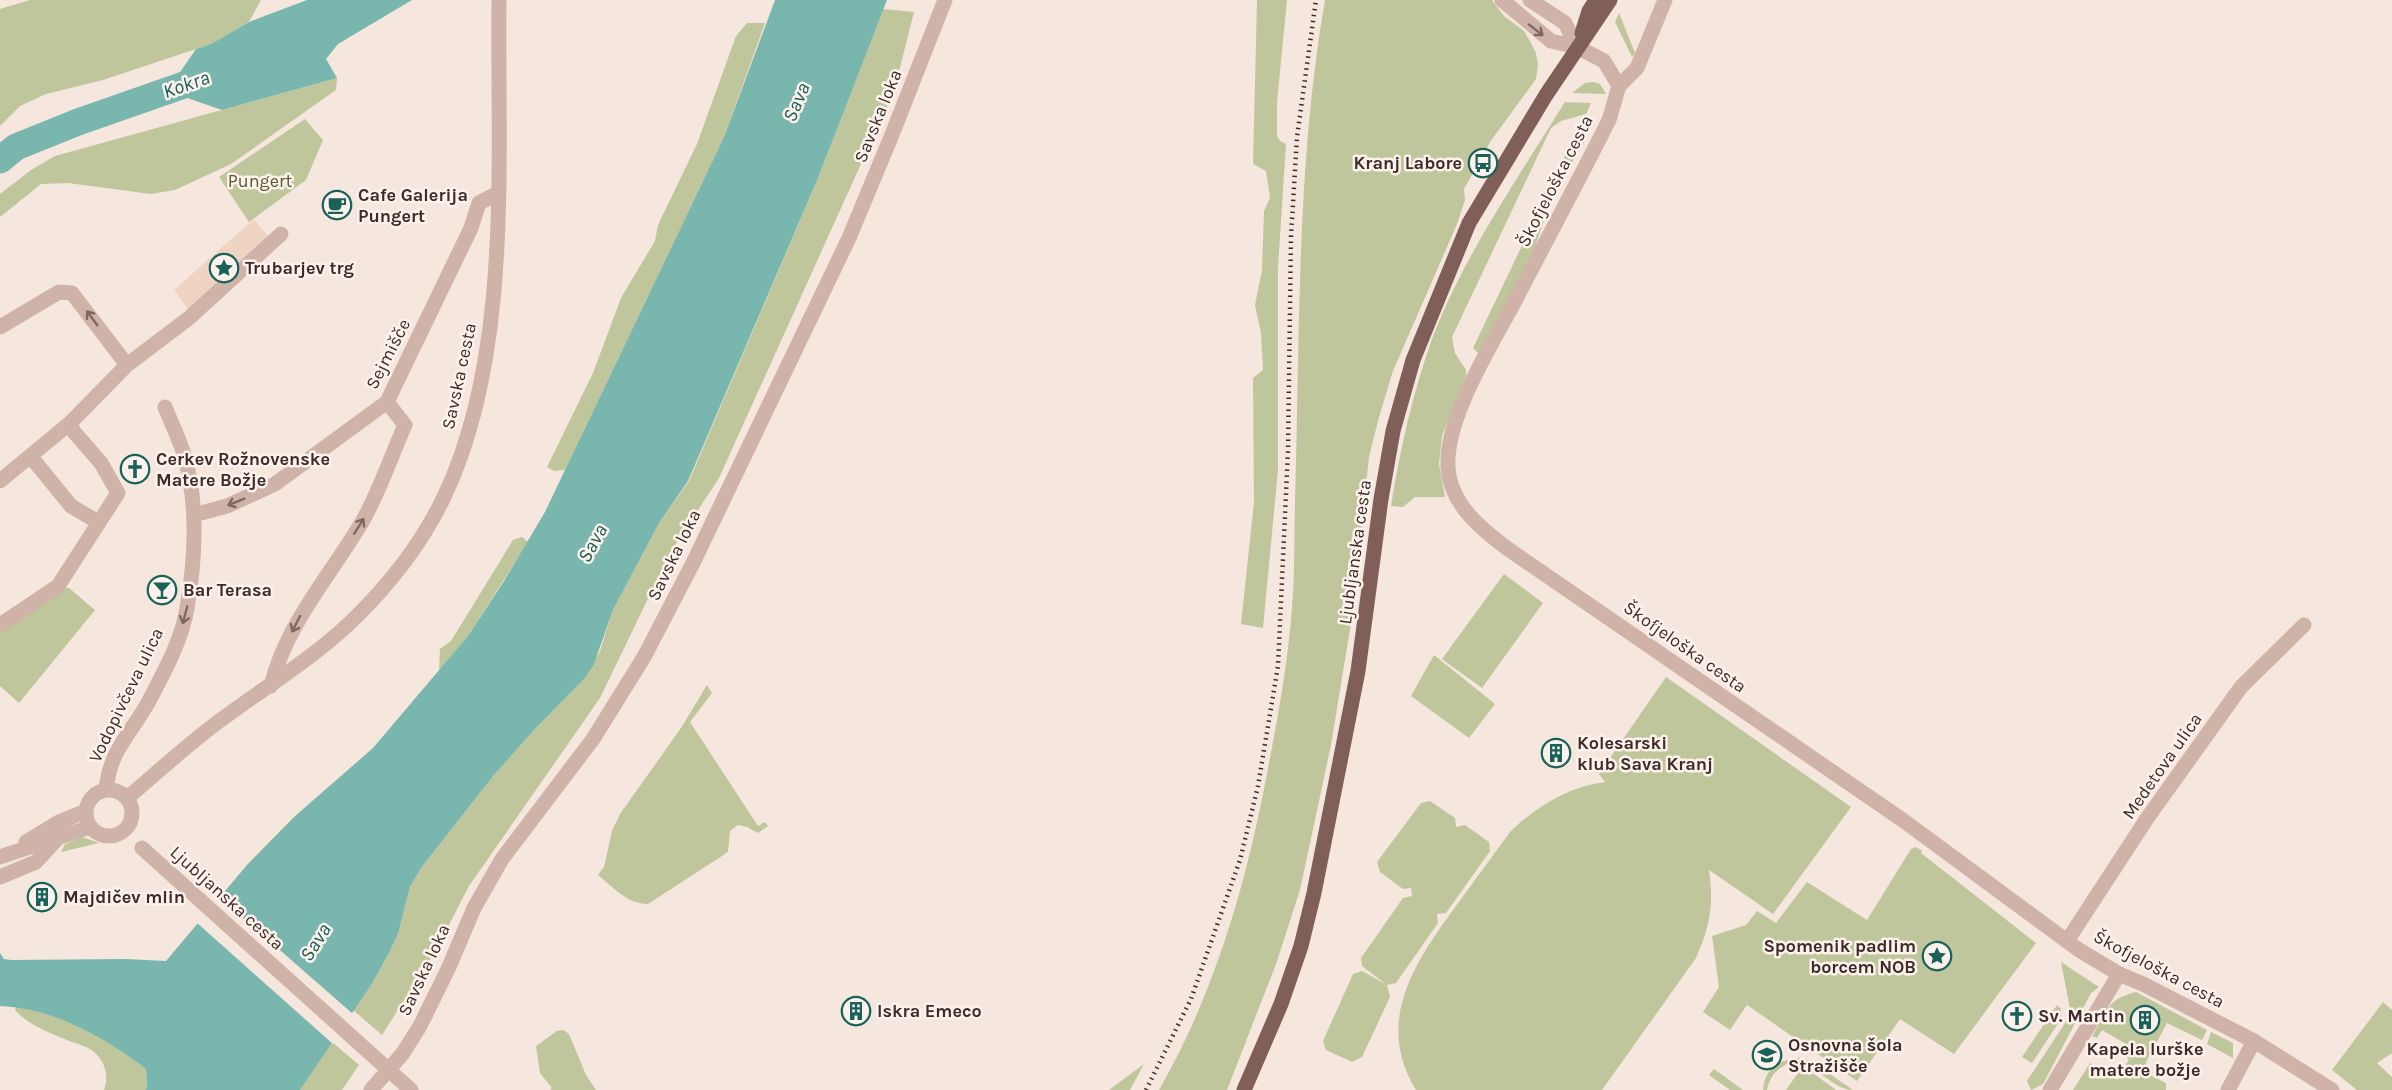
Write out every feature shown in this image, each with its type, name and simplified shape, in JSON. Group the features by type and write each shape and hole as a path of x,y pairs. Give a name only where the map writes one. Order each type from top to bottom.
{"main road":[{"name":"Ljubljanska cesta","path":"1577,47 1589,12 1596,0"},
{"name":"Ljubljanska cesta","path":"1244,1090 1281,1004 1301,946 1314,893 1358,671 1381,499 1393,431 1413,360 1470,223 1577,47 1610,0"}],"street":[{"name":"Savska cesta","path":"127,798 222,719 307,660 357,617 381,591 424,535 445,496 469,432 484,369 497,239 499,0"},
{"name":"Savska loka","path":"371,1090 403,1053 420,1026 449,967 474,908 502,858 593,739 644,657 693,563 849,238 945,0"},
{"path":"1502,0 1551,41 1577,47 1604,60 1619,86 1637,69 1665,0"},
{"path":"1530,0 1565,22 1577,47"},
{"name":"Škofjeloška cesta","path":"1619,86 1609,120 1479,369 1456,423 1449,446 1448,469 1464,509 1477,525 1508,549 1904,821 2067,941 2119,974 2254,1041 2332,1090"},
{"name":"Sejmišče","path":"194,515 227,506 275,484 387,402 471,228 479,203 498,194"},
{"path":"0,481 70,423 127,365 189,318 281,234"},
{"path":"0,327 59,292 72,293 127,365"},
{"path":"271,686 276,663 303,611 363,520 405,425 387,402"},
{"name":"Vodopivčeva ulica","path":"106,790 108,774 116,750 148,702 175,646 187,609 194,515 186,462 165,407"},
{"path":"0,625 58,586 118,493 101,463 74,432 70,423"},
{"path":"31,457 71,506 98,522"},
{"name":"Medetova ulica","path":"2067,941 2148,817 2241,687 2304,624"},
{"path":"106,790 121,793 127,798 132,819 124,831 118,835 103,836 90,827 86,810 92,797 106,790"},
{"path":"1,857 59,822 86,810"},
{"path":"0,877 36,862 58,837 59,822"},
{"path":"1,857 90,827"},
{"name":"Ljubljanska cesta","path":"124,831 411,1090"},
{"path":"2050,1090 2119,974"},
{"path":"2228,1090 2254,1041"}],"green space":[{"path":"30,0 261,0 249,22 211,44 103,80 46,94 20,106 0,126 0,9"},
{"path":"1257,0 1287,0 1277,102 1277,136 1286,144 1278,268 1278,470 1263,628 1241,624 1254,502 1253,378 1263,370 1261,333 1255,305 1262,270 1264,211 1270,198 1266,171 1253,164"},
{"path":"1325,0 1492,0 1504,16 1524,31 1531,43 1538,65 1536,79 1490,142 1464,189 1465,200 1457,224 1393,371 1379,417 1369,457 1351,623 1331,745 1300,890 1276,964 1227,1090 1159,1090 1198,1012 1228,931 1261,806 1283,686 1294,582 1299,313 1304,187 1316,62"},
{"path":"883,9 914,12 894,91 719,478 670,553 600,698 469,886 436,950 382,1035 353,1010 373,982 398,934 410,887 421,868 494,775 585,678 600,651 613,610 659,523 689,481 818,178"},
{"path":"1619,13 1635,53 1632,57 1615,22"},
{"path":"747,23 765,23 724,137 565,470 554,471 547,467 593,373 621,298 655,241 658,225 697,144 736,36"},
{"path":"337,78 336,90 231,164 175,190 151,194 68,183 41,184 0,217 0,194 31,170 55,156"},
{"path":"1585,83 1600,84 1606,94 1572,93"},
{"path":"1565,102 1591,103 1586,114 1561,121 1551,128 1452,337 1455,353 1466,370 1466,376 1442,436 1439,464 1445,497 1415,497 1403,507 1391,506 1412,403 1424,362 1444,311 1458,280 1492,219"},
{"name":"Pungert","path":"305,119 323,140 306,180 249,222 219,177"},
{"path":"1581,136 1586,139 1550,195 1552,197 1534,250 1479,354 1473,348 1573,139"},
{"path":"522,537 528,542 468,636 439,671 440,649 451,641 513,540"},
{"path":"1504,574 1543,603 1482,688 1442,659"},
{"path":"62,587 69,588 95,610 19,703 0,686 0,631"},
{"path":"1434,655 1495,704 1469,738 1411,696"},
{"path":"1666,677 1851,807 1773,914 1709,870 1710,915 1696,958 1602,1090 1416,1090 1404,1065 1399,1040 1399,1016 1414,971 1427,949 1510,832 1531,814 1554,799 1578,788 1605,782 1599,774"},
{"path":"707,685 712,693 690,722 758,826 765,822 768,826 758,833 738,825 730,831 728,852 648,904 633,901 598,875 604,867 612,831 620,814 681,728"},
{"path":"1430,801 1455,818 1456,827 1465,825 1489,842 1490,851 1446,913 1437,914 1438,923 1396,983 1387,985 1362,966 1361,958 1403,898 1412,896 1411,888 1403,889 1380,872 1377,862 1421,803"},
{"path":"82,837 99,843 61,852 65,844"},
{"path":"1916,847 2036,943 1954,1054 1900,1019 1857,1081 1747,1005 1730,1030 1703,1012 1719,987 1712,936 1746,925 1757,911 1776,923 1807,882 1867,920 1911,849"},
{"path":"2061,962 2099,987 2091,993 2043,1084 2031,1090 2027,1081 2071,1014"},
{"path":"1362,971 1387,985 1390,997 1362,1057 1352,1062 1326,1050 1323,1041 1353,974"},
{"path":"2136,992 2207,1030 2202,1040 2167,1023 2146,1062 2148,1074 2166,1083 2166,1090 2073,1090 2090,1063 2118,1080 2129,1059 2121,1053 2126,1044 2102,1030 2097,1038 2092,1036 2104,1013 2113,1003 2119,998"},
{"path":"2383,1002 2392,1010 2392,1053 2377,1063 2392,1077 2392,1090 2357,1090 2332,1070"},
{"path":"2057,1005 2061,1009 2061,1019 2032,1063 2022,1057"},
{"path":"16,1006 68,1022 117,1048 146,1069 146,1090 104,1090 106,1073 95,1053 34,1025 15,1010"},
{"path":"563,1030 569,1034 586,1075 596,1090 550,1090 552,1088 540,1073 536,1046 557,1031"},
{"path":"2211,1032 2233,1043 2233,1058 2207,1044"},
{"path":"331,1041 359,1065 342,1090 300,1090"},
{"path":"1799,1058 1811,1061 1853,1090 1839,1086 1809,1067 1791,1062 1775,1073 1767,1090 1763,1090 1766,1076 1774,1066 1786,1060"},
{"path":"1144,1064 1130,1090 1109,1090"},
{"path":"1803,1066 1836,1090 1786,1090"},
{"path":"1714,1069 1743,1090 1730,1090 1709,1075"}],"shaded area":[{"name":"Trubarjev trg","path":"254,219 275,245 193,316 174,290"}],"water":[{"path":"307,0 412,0 338,44 326,59 337,78 222,110 167,91 196,49 211,44 249,22"},
{"name":"Sava","path":"775,0 887,0 818,178 688,481 659,523 613,610 594,664 585,678 494,775 421,868 410,887 398,934 389,953 373,982 300,1090 146,1090 146,1069 113,1046 58,1018 20,1008 0,1006 0,953 4,959 11,960 166,961 247,865 294,817 373,748 468,636 545,512 724,137"}],"pier":[{"path":"218,896 353,1014 333,1044 196,922"}],"waterway":[{"name":"Kokra","path":"0,160 16,147 78,122 201,79"}],"railway":[{"path":"1146,1090 1191,999 1240,860 1258,786 1278,666 1288,450 1291,236 1297,137 1316,0"}],"place":[{"name":"Kranj Labore","path":"1483,163"},
{"name":"Cafe Galerija Pungert","path":"337,205"},
{"name":"Trubarjev trg","path":"224,268"},
{"name":"Cerkev Rožnovenske Matere Božje","path":"135,469"},
{"name":"Bar Terasa","path":"162,590"},
{"name":"Kolesarski klub Sava Kranj","path":"1556,753"},
{"name":"Majdičev mlin","path":"42,897"},
{"name":"Spomenik padlim borcem NOB","path":"1937,956"},
{"name":"Iskra Emeco","path":"856,1011"},
{"name":"Sv. Martin","path":"2017,1016"},
{"name":"Kapela lurške matere božje","path":"2145,1020"},
{"name":"Osnovna šola Stražišče","path":"1767,1055"}]}
